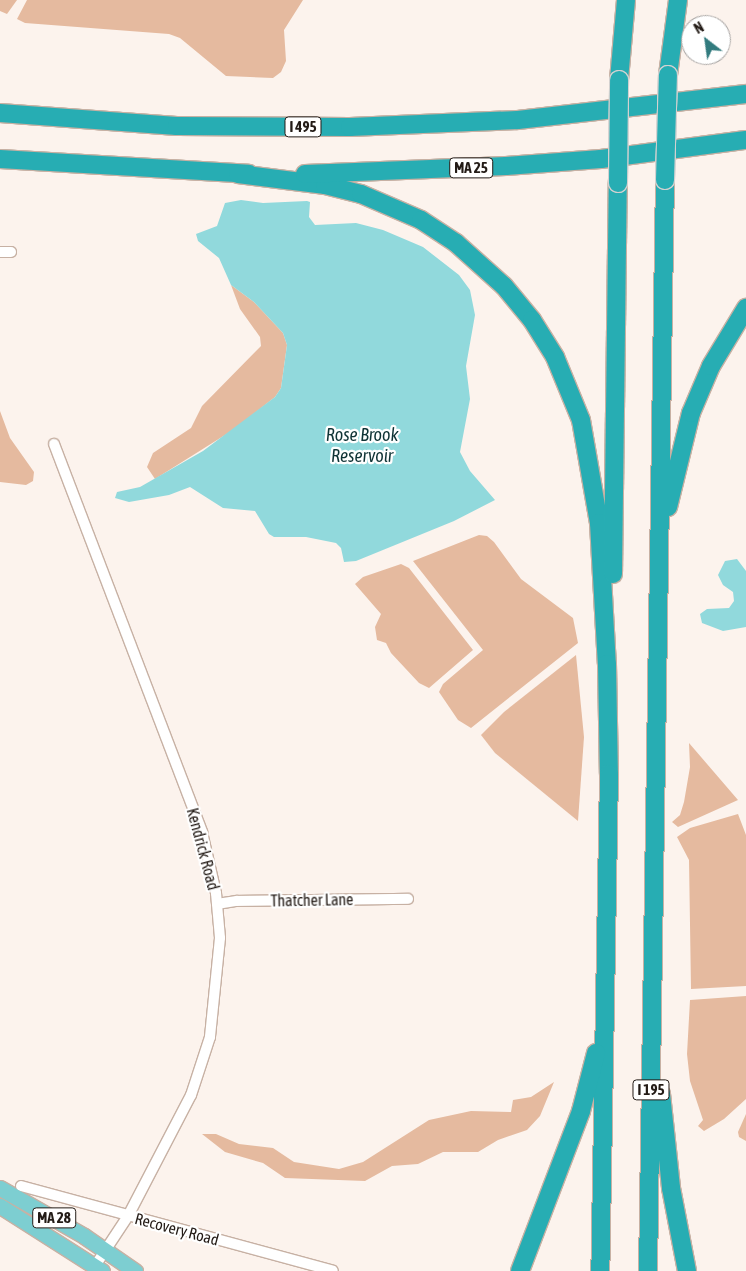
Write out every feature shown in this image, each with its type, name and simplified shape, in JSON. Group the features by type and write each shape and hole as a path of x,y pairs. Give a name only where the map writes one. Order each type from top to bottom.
{"highway":[{"path":"607,664 613,597 619,80 626,0"},
{"path":"659,677 657,596 665,180 668,75 678,0"},
{"name":"I 495","path":"0,113 177,126 350,127 554,117 746,94"},
{"name":"MA 25","path":"238,174 373,173 506,166 601,159 746,140"},
{"path":"0,159 238,174 344,189 402,211 471,254 504,286 532,320 566,379 587,445 599,523 607,664 609,774 600,1271"},
{"path":"659,677 666,527 672,481 683,437 700,389 746,308"},
{"name":"I 195","path":"648,1271 659,677"},
{"path":"654,965 662,1112 675,1211 687,1271"},
{"path":"520,1271 581,1111 594,1063 605,983"}],"main road":[{"name":"MA 28","path":"0,1188 84,1236 104,1253 134,1271"},
{"name":"MA 28","path":"0,1206 99,1269"}],"street":[{"name":"Kendrick Road","path":"54,444 202,832 217,904 220,938 210,1037 180,1120 128,1216 104,1253 99,1269"},
{"name":"Thatcher Lane","path":"217,904 237,901 408,899"},
{"name":"Recovery Road","path":"21,1186 334,1271"}],"shaded area":[{"path":"0,0 17,0 7,14 0,11"},
{"path":"27,0 303,0 284,30 286,61 281,72 273,78 226,76 180,38 169,34 25,23 17,19"},
{"path":"231,285 254,302 283,333 287,345 281,388 275,397 233,430 155,479 147,467 153,453 191,428 202,406 261,346 260,337 240,309"},
{"path":"0,411 10,438 34,472 33,481 26,485 0,482"},
{"path":"479,535 487,536 494,542 521,579 573,618 578,643 471,728 458,720 439,692 443,684 483,650 413,561"},
{"path":"401,564 409,568 473,650 429,688 419,683 391,653 386,643 377,640 375,627 381,614 355,584 363,577"},
{"path":"576,655 584,737 578,821 495,753 481,735 504,712"},
{"path":"689,743 738,800 678,827 672,822 680,815 684,802 690,767"},
{"path":"738,814 746,835 746,986 691,989 689,860 677,837 690,828"},
{"path":"746,996 746,1099 724,1119 704,1131 698,1126 703,1120 690,1081 687,1054 690,1000"},
{"path":"554,1082 540,1116 527,1130 498,1140 478,1152 443,1152 418,1164 392,1166 365,1181 285,1178 263,1163 225,1152 202,1134 216,1134 239,1144 273,1148 294,1162 339,1169 363,1162 429,1120 471,1111 511,1112 513,1100 531,1097"},
{"path":"746,1114 746,1141 739,1137 738,1132"}],"water":[{"name":"Rose Brook Reservoir","path":"241,200 263,203 310,202 309,217 315,225 356,223 383,230 423,247 459,275 470,290 475,315 466,366 470,399 460,452 470,471 495,500 454,521 356,561 344,562 341,548 336,543 306,537 274,537 269,534 255,511 223,508 190,487 169,495 129,502 115,498 117,492 140,487 203,451 275,397 281,388 287,345 283,333 254,302 231,285 219,258 198,241 196,234 217,226 225,203"},
{"path":"737,559 746,571 746,627 723,631 702,623 700,614 707,609 729,608 734,601 733,592 723,585 718,575 725,561"}]}
